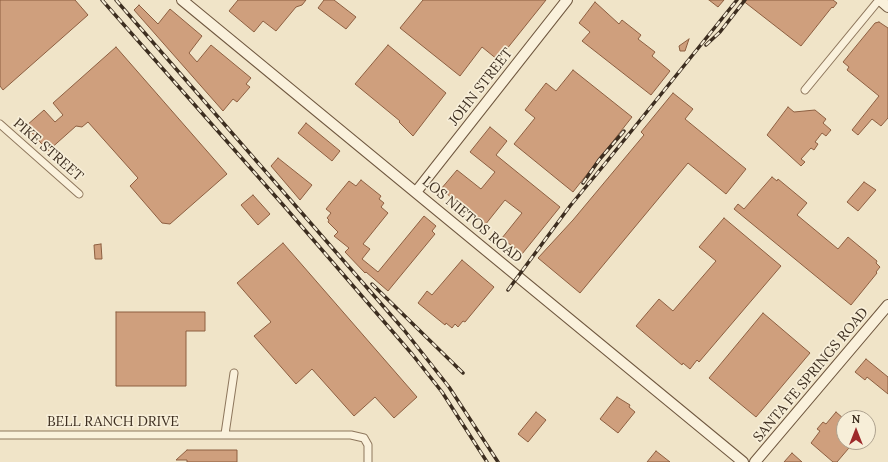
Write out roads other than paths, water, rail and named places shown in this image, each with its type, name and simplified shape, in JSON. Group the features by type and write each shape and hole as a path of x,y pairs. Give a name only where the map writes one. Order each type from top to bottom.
{"main road":[{"name":"LOS NIETOS ROAD","path":"182,0 416,192 698,427 743,462"},
{"name":"JOHN STREET","path":"416,192 567,0"},
{"path":"879,0 888,7"},
{"name":"SANTA FE SPRINGS ROAD","path":"755,462 888,306"}],"street":[{"path":"805,90 879,0"},
{"name":"PIKE STREET","path":"0,124 79,194"},
{"path":"225,434 234,373"},
{"name":"BELL RANCH DRIVE","path":"0,435 351,435 364,438 368,445 368,462"}],"railway":[{"path":"102,0 284,206 412,354 442,392 487,462"},
{"path":"116,0 404,330 449,387 498,462"},
{"path":"508,290 570,206 737,0"},
{"path":"706,45 720,32 745,0"},
{"path":"583,183 599,160 624,131"},
{"path":"372,284 463,373"}]}
